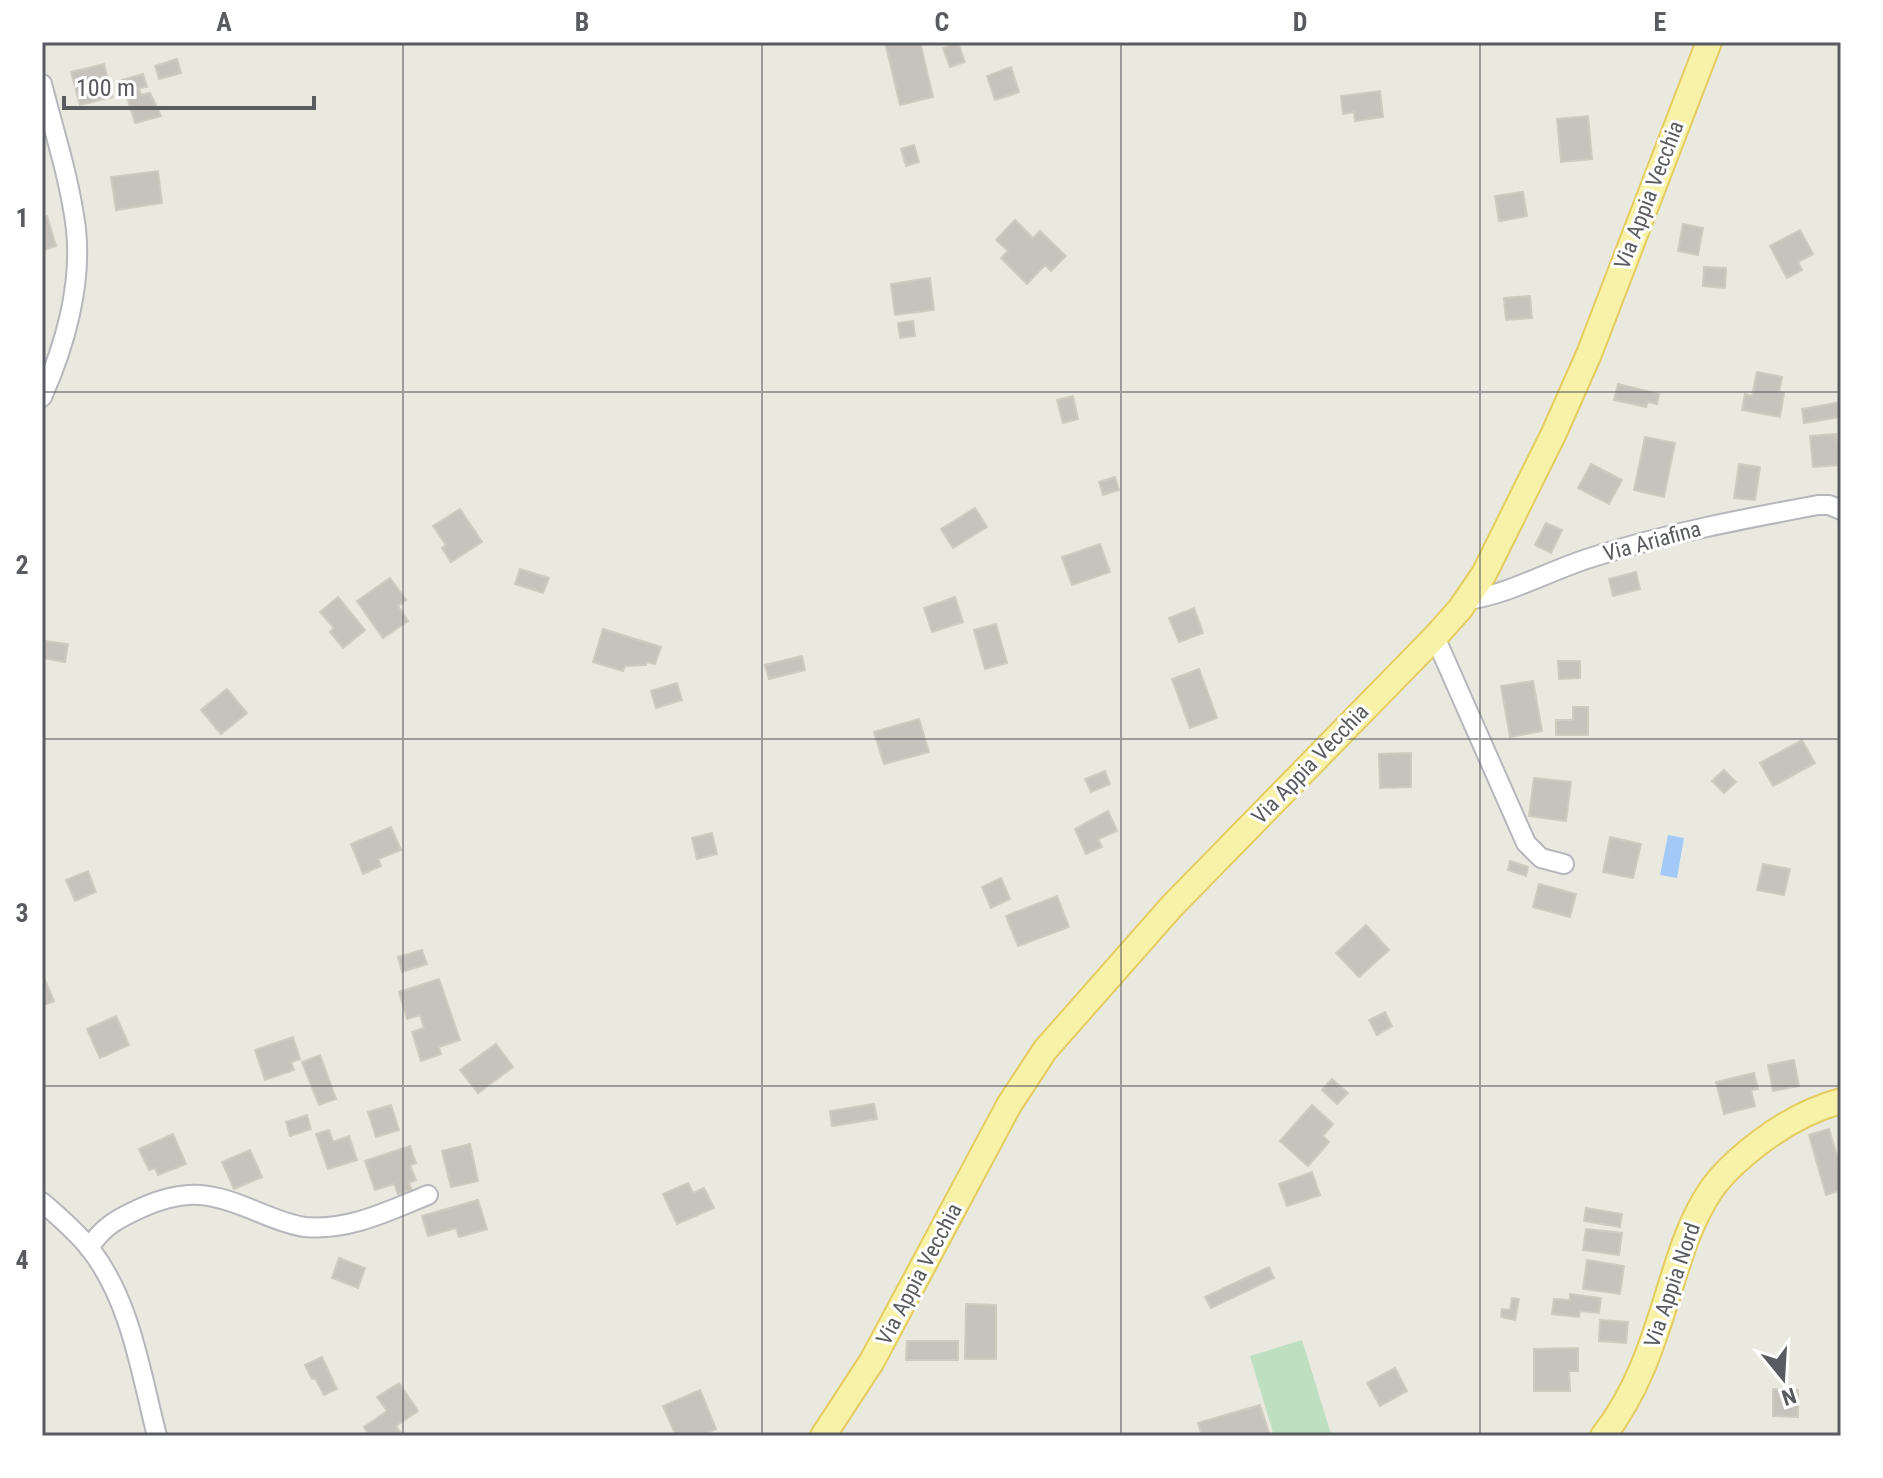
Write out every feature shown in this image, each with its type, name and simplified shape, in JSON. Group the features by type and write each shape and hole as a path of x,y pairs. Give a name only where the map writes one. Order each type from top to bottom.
{"main road":[{"name":"Via Appia Vecchia","path":"823,1436 872,1361 1002,1117 1037,1060 1161,916 1468,600 1496,552 1575,386 1709,42"},
{"name":"Via Appia Nord","path":"1603,1436 1621,1412 1638,1379 1685,1240 1711,1190 1766,1137 1804,1115 1841,1101"}],"street":[{"path":"42,84 70,195 77,256 63,342 42,397"},
{"name":"Via Ariafina","path":"1468,600 1498,594 1558,568 1691,529 1818,505 1841,510"},
{"path":"1435,637 1526,843 1541,858 1564,864"},
{"path":"89,1248 100,1231 112,1222 177,1194 215,1196 282,1222 308,1227 361,1221 428,1195"},
{"path":"42,1202 89,1248 107,1275 123,1312 157,1436"}],"green space":[{"path":"1302,1340 1331,1434 1274,1436 1250,1356"}],"water":[{"path":"1668,835 1684,838 1677,878 1660,875"}],"building":[{"path":"885,42 920,42 933,97 900,105"},
{"path":"958,43 965,62 950,67 943,48"},
{"path":"177,59 181,73 159,79 155,66"},
{"path":"104,64 112,97 80,105 71,72"},
{"path":"1011,67 1019,92 995,100 987,76"},
{"path":"143,74 147,87 139,88 141,95 150,93 161,116 135,123 122,80"},
{"path":"1380,91 1383,117 1355,121 1354,112 1343,114 1341,96"},
{"path":"1588,116 1592,159 1561,162 1557,119"},
{"path":"914,145 919,162 906,166 901,149"},
{"path":"158,171 162,203 116,210 111,177"},
{"path":"1523,192 1527,216 1499,221 1495,196"},
{"path":"47,216 56,246 42,251 42,218"},
{"path":"1015,220 1033,238 1040,231 1066,256 1051,271 1045,265 1027,284 1001,258 1008,251 996,240"},
{"path":"1683,224 1703,228 1698,255 1678,251"},
{"path":"1800,230 1813,254 1798,262 1802,270 1787,278 1770,246"},
{"path":"1704,267 1726,268 1725,288 1703,286"},
{"path":"930,278 934,310 895,315 891,284"},
{"path":"1530,296 1532,318 1506,320 1504,298"},
{"path":"913,321 915,336 900,338 898,323"},
{"path":"1757,372 1782,377 1779,392 1784,393 1780,417 1742,410 1745,394 1752,396"},
{"path":"1618,384 1659,394 1657,404 1648,402 1646,407 1614,400"},
{"path":"1073,396 1078,419 1063,423 1057,400"},
{"path":"1841,402 1841,417 1804,423 1802,409"},
{"path":"1836,434 1839,465 1813,467 1810,436"},
{"path":"1645,437 1675,443 1664,497 1634,490"},
{"path":"1591,464 1622,480 1609,504 1578,488"},
{"path":"1739,464 1760,467 1755,500 1734,498"},
{"path":"1115,477 1119,490 1103,495 1099,482"},
{"path":"975,508 987,527 953,548 941,529"},
{"path":"460,509 482,542 451,562 442,548 446,545 433,526"},
{"path":"1546,523 1562,530 1551,553 1535,545"},
{"path":"1100,544 1110,572 1072,585 1062,557"},
{"path":"520,569 549,578 543,593 515,584"},
{"path":"1636,572 1640,589 1613,596 1609,579"},
{"path":"390,578 406,600 398,606 408,621 383,638 357,601"},
{"path":"338,597 365,630 343,648 330,632 334,628 320,612"},
{"path":"955,597 963,622 932,632 924,608"},
{"path":"1194,608 1203,633 1179,642 1169,618"},
{"path":"996,624 1007,663 985,669 974,630"},
{"path":"603,629 661,647 655,664 647,662 646,665 625,666 623,671 593,662"},
{"path":"45,641 68,644 65,662 42,658"},
{"path":"802,656 805,670 769,679 765,665"},
{"path":"1558,661 1580,661 1580,678 1559,679"},
{"path":"1199,669 1217,718 1190,728 1172,679"},
{"path":"1533,681 1542,731 1510,737 1501,686"},
{"path":"677,683 682,700 656,708 651,691"},
{"path":"227,689 247,713 221,734 201,710"},
{"path":"1573,707 1588,707 1588,735 1556,735 1556,720 1573,720"},
{"path":"919,719 929,752 884,764 874,732"},
{"path":"1802,740 1815,763 1773,786 1760,763"},
{"path":"1411,753 1411,787 1380,788 1379,754"},
{"path":"1724,770 1736,782 1724,793 1712,781"},
{"path":"1105,771 1110,784 1091,792 1085,779"},
{"path":"1534,778 1571,782 1566,821 1529,816"},
{"path":"1108,811 1117,831 1098,839 1102,847 1086,854 1075,829"},
{"path":"391,827 401,850 378,859 381,866 363,874 351,844"},
{"path":"712,833 717,854 697,859 692,838"},
{"path":"1610,837 1641,844 1633,878 1603,872"},
{"path":"1510,861 1528,867 1526,876 1508,870"},
{"path":"1763,864 1790,869 1784,895 1757,890"},
{"path":"88,871 96,892 75,901 66,880"},
{"path":"1001,878 1010,899 991,908 982,887"},
{"path":"1539,884 1576,894 1570,917 1533,907"},
{"path":"1057,896 1069,927 1018,946 1006,916"},
{"path":"1366,925 1389,950 1359,977 1336,953"},
{"path":"422,950 427,964 402,972 398,957"},
{"path":"42,973 54,1001 42,1006"},
{"path":"439,979 460,1040 439,1047 441,1054 421,1061 412,1032 424,1028 420,1015 407,1019 399,992"},
{"path":"1385,1012 1392,1026 1377,1035 1369,1020"},
{"path":"116,1016 129,1045 100,1058 87,1029"},
{"path":"293,1037 300,1059 291,1062 294,1070 265,1080 255,1050"},
{"path":"496,1044 513,1067 478,1093 460,1070"},
{"path":"320,1055 336,1099 319,1105 302,1062"},
{"path":"1794,1060 1799,1086 1773,1091 1768,1065"},
{"path":"1754,1073 1758,1089 1751,1090 1755,1106 1724,1114 1716,1082"},
{"path":"1332,1079 1348,1093 1337,1104 1322,1090"},
{"path":"874,1104 877,1119 832,1126 830,1111"},
{"path":"391,1105 399,1130 376,1137 368,1112"},
{"path":"1312,1105 1333,1124 1323,1136 1329,1142 1308,1166 1280,1141"},
{"path":"307,1115 311,1129 290,1136 286,1122"},
{"path":"1829,1129 1841,1169 1841,1190 1826,1195 1809,1135"},
{"path":"329,1130 333,1142 349,1136 357,1160 328,1169 316,1134"},
{"path":"173,1134 186,1164 158,1175 155,1168 149,1170 139,1149"},
{"path":"470,1144 478,1181 451,1187 442,1151"},
{"path":"410,1146 416,1163 410,1165 416,1180 409,1183 412,1190 398,1194 394,1184 375,1190 365,1161"},
{"path":"250,1150 262,1177 234,1189 222,1162"},
{"path":"1312,1172 1320,1195 1287,1206 1279,1184"},
{"path":"688,1183 693,1193 704,1188 714,1208 677,1224 663,1194"},
{"path":"478,1200 487,1229 459,1237 456,1228 428,1236 422,1216"},
{"path":"1586,1208 1622,1214 1620,1227 1584,1221"},
{"path":"1586,1229 1622,1233 1619,1255 1583,1250"},
{"path":"339,1258 365,1268 358,1288 332,1278"},
{"path":"1587,1260 1624,1266 1620,1294 1583,1289"},
{"path":"1269,1267 1274,1278 1211,1308 1205,1297"},
{"path":"1570,1294 1601,1298 1599,1313 1580,1311 1579,1317 1552,1314 1554,1299 1570,1300"},
{"path":"1512,1298 1519,1299 1515,1320 1501,1317 1502,1309 1510,1310"},
{"path":"966,1304 996,1305 996,1359 965,1359"},
{"path":"1600,1320 1628,1322 1626,1343 1599,1341"},
{"path":"907,1341 958,1341 958,1360 906,1360"},
{"path":"1578,1348 1578,1371 1569,1371 1570,1391 1534,1391 1534,1349"},
{"path":"322,1357 337,1389 324,1395 305,1365"},
{"path":"1395,1368 1407,1391 1380,1406 1367,1383"},
{"path":"399,1383 418,1411 396,1426 403,1436 370,1436 364,1427 387,1411 377,1397"},
{"path":"1773,1389 1798,1390 1798,1417 1773,1416"},
{"path":"700,1390 716,1429 700,1436 676,1436 663,1406"},
{"path":"1260,1405 1270,1436 1202,1436 1198,1423"}]}
